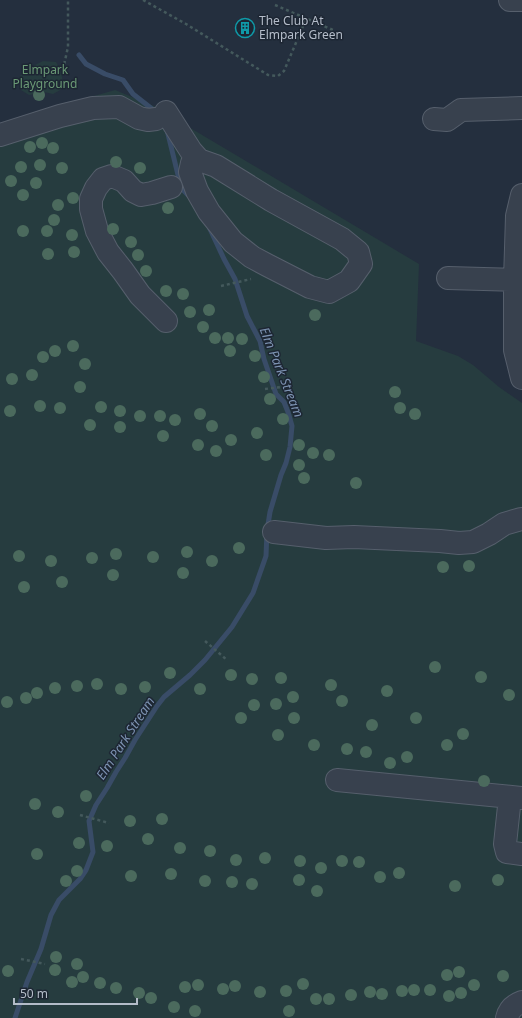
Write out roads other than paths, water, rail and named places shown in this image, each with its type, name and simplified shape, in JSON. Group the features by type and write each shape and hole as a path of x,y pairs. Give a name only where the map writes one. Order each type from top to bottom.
{"street":[{"path":"510,0 522,0"},
{"path":"0,135 60,116 93,108 119,107 139,118 148,120 161,115 199,160 216,166 271,200 342,239 358,252 361,264 349,281 329,292 310,287 252,257 233,242 209,212 197,192 190,172 192,162 199,160"},
{"path":"434,119 447,120 461,110 522,108"},
{"path":"166,321 140,295 108,252 97,231 91,209 91,199 96,188 103,179 112,176 124,181 133,191 141,195 171,187"},
{"path":"522,195 517,216 515,280 515,350 522,378"},
{"path":"448,278 515,280"},
{"path":"274,532 326,538 354,537 459,543 473,542 504,524 521,519"},
{"path":"337,780 516,797 505,844 507,852 522,854"},
{"path":"507,1018 514,1005 522,1002"},
{"path":"490,1018 500,1018"}],"waterway":[{"name":"Elm Park Stream","path":"79,55 86,64 105,74 123,80 133,94 156,112"},
{"name":"Elm Park Stream","path":"167,130 183,190 190,197"},
{"name":"Elm Park Stream","path":"15,1018 27,982 41,949 51,915 59,900 80,879 86,870 93,852 89,821 96,805 157,706 164,697 205,660 232,627 253,593 266,556 267,531 270,512 286,463 290,447 292,426 284,402 276,394 264,359 260,341 247,316 235,279 210,229"}],"place":[{"name":"The Club At Elmpark Green","path":"245,28"}],"park label":[{"name":"Elmpark Playground","path":"45,77"}]}
